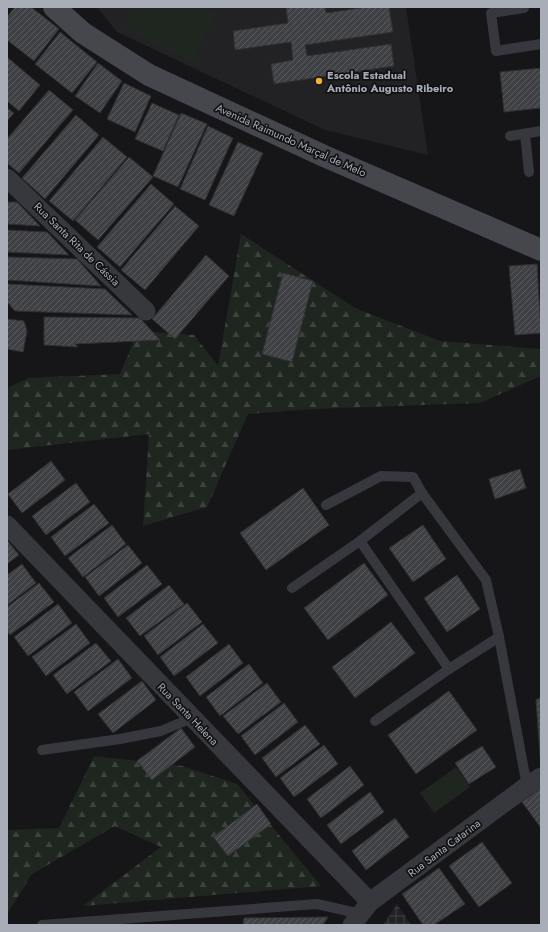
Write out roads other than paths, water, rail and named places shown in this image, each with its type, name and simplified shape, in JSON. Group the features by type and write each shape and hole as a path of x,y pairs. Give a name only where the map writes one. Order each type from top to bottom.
{"street":[{"name":"Avenida Raimundo Marçal de Melo","path":"54,7 83,33 148,75 324,156 541,250"},
{"name":"Rua Santa Rita de Cássia","path":"7,178 146,311"},
{"name":"Rua Santa Helena","path":"7,525 192,718 361,914"},
{"name":"Rua Santa Catarina","path":"361,914 534,781"}],"lane":[{"path":"524,8 491,14 496,51 541,44"},
{"path":"510,136 541,131"},
{"path":"525,134 529,172"},
{"path":"326,505 381,476 412,477 422,493 486,580 534,781"},
{"path":"292,588 360,541 422,493"},
{"path":"360,541 449,669"},
{"path":"375,721 449,669 499,637"},
{"path":"42,750 120,739 161,731 192,718"},
{"path":"42,925 317,904 361,914"}],"place":[{"name":"Escola Estadual Antônio Augusto Ribeiro","path":"319,81"}]}
